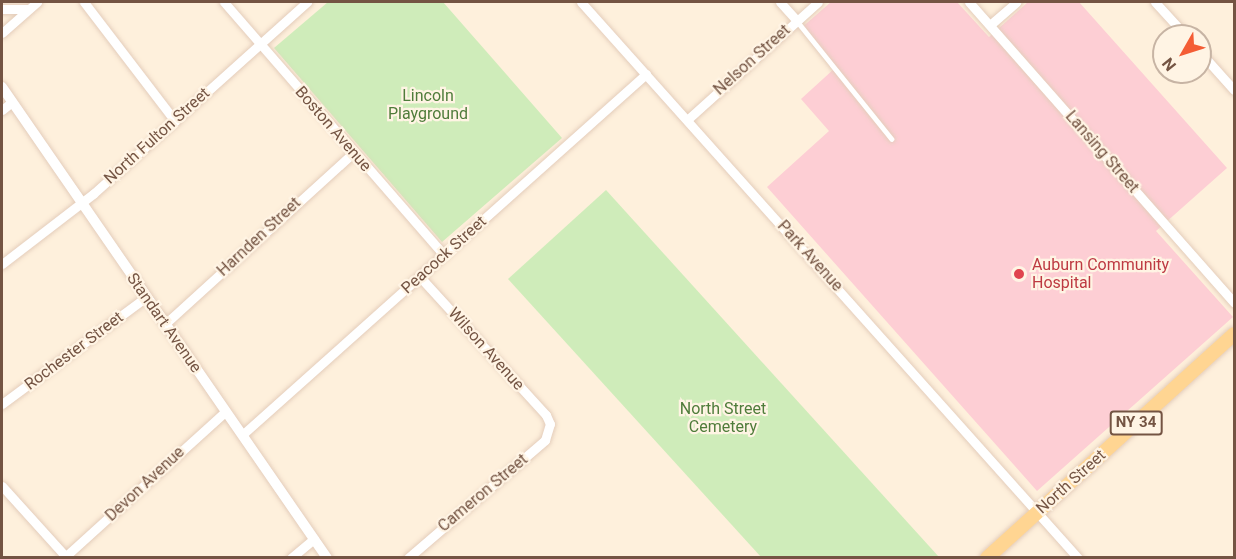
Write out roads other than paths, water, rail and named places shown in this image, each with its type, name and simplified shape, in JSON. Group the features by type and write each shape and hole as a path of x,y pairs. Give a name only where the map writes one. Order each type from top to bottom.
{"main road":[{"name":"North Street","path":"987,558 1234,334"}],"street":[{"path":"2,33 37,2"},
{"path":"84,2 175,121"},
{"name":"Boston Avenue","path":"224,2 444,255"},
{"name":"North Fulton Street","path":"2,264 81,204 308,2"},
{"name":"Park Avenue","path":"581,2 1078,558"},
{"path":"780,2 797,21"},
{"name":"Nelson Street","path":"687,120 818,2"},
{"name":"Lansing Street","path":"969,2 1234,303"},
{"path":"990,25 1016,2"},
{"path":"1155,2 1175,24"},
{"path":"2,9 28,9"},
{"path":"1212,65 1234,90"},
{"name":"Peacock Street","path":"242,435 646,74"},
{"name":"Standart Avenue","path":"2,87 327,558"},
{"path":"2,110 12,102"},
{"name":"Harnden Street","path":"165,324 354,152"},
{"name":"Wilson Avenue","path":"420,277 546,415 550,424"},
{"name":"Rochester Street","path":"2,404 146,297"},
{"name":"Devon Avenue","path":"67,557 225,412"},
{"name":"Cameron Street","path":"408,558 545,440 550,424"},
{"path":"2,486 67,557"},
{"path":"291,558 314,539"}],"lane":[{"path":"797,21 892,139"}],"place":[{"name":"Auburn Community Hospital","path":"1019,274"}],"park label":[{"name":"Lincoln Playground","path":"428,105"},
{"name":"North Street Cemetery","path":"723,418"}]}
